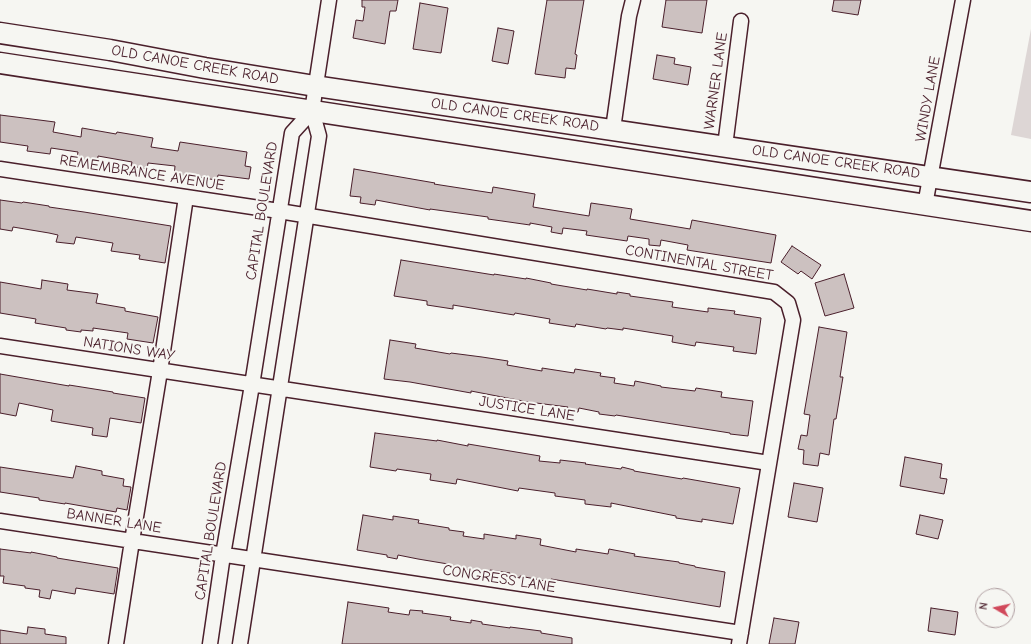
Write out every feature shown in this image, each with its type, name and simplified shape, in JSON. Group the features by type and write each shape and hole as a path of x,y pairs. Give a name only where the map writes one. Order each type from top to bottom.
{"main road":[{"name":"OLD CANOE CREEK ROAD","path":"0,33 110,50 205,68 316,86 1031,192"},
{"name":"OLD CANOE CREEK ROAD","path":"0,63 1031,221"}],"street":[{"path":"240,644 319,136 312,111 329,0"},
{"path":"613,129 629,16 633,0"},
{"name":"WINDY LANE","path":"925,205 963,0"},
{"name":"WARNER LANE","path":"725,146 741,21"},
{"name":"CAPITAL BOULEVARD","path":"210,644 223,555 292,133 312,111"},
{"name":"REMEMBRANCE AVENUE","path":"0,169 307,216"},
{"path":"116,644 160,371 186,197"},
{"name":"CONTINENTAL STREET","path":"307,216 774,292 788,303 793,320 740,638"},
{"name":"NATIONS WAY","path":"0,346 280,389"},
{"name":"JUSTICE LANE","path":"280,389 769,463"},
{"name":"BANNER LANE","path":"0,520 253,560"},
{"name":"CONGRESS LANE","path":"253,560 740,638"}],"shaded area":[{"path":"1031,29 1031,139 1011,135"}],"building":[{"path":"362,0 398,0 396,11 390,11 385,44 353,38 356,20 363,21 365,7 362,7"},
{"path":"547,0 584,0 575,54 577,55 575,69 566,68 565,78 535,74"},
{"path":"666,0 707,0 702,33 662,27"},
{"path":"834,0 861,0 858,15 832,11"},
{"path":"420,3 448,8 441,53 413,49"},
{"path":"498,28 514,31 508,64 492,61"},
{"path":"657,55 675,58 674,64 691,67 688,85 653,79"},
{"path":"0,115 55,122 53,132 81,137 82,128 153,138 151,147 178,151 180,142 247,152 245,166 251,167 249,179 218,175 217,180 195,177 194,180 174,177 175,166 148,163 147,169 131,166 132,162 98,156 97,166 76,162 78,152 51,148 50,154 27,151 28,146 0,142"},
{"path":"354,169 492,193 493,187 535,194 533,207 589,216 591,203 632,209 630,219 690,229 692,220 776,235 771,263 687,250 688,245 661,240 660,246 649,245 649,239 628,236 627,241 586,235 587,231 563,228 562,234 551,232 552,227 530,223 530,225 488,219 488,217 430,210 376,200 375,205 360,203 361,197 350,196"},
{"path":"0,200 23,202 171,226 165,263 139,259 140,255 111,251 113,243 76,237 74,244 56,242 58,235 13,227 12,231 0,229"},
{"path":"792,246 821,265 812,279 801,271 798,274 781,262"},
{"path":"401,260 494,275 526,278 587,290 617,294 617,292 630,294 630,296 673,302 672,307 708,312 708,308 735,311 734,314 761,318 756,354 733,351 734,347 696,342 695,346 672,342 673,336 623,328 623,330 606,329 576,324 575,327 549,323 550,319 515,313 514,315 453,305 453,309 427,305 427,301 394,296"},
{"path":"844,274 854,308 825,316 815,283"},
{"path":"42,280 68,284 67,290 98,294 96,303 125,308 125,311 158,317 153,343 127,339 128,333 93,328 93,331 81,330 81,332 66,330 66,328 35,323 36,319 0,313 0,282 41,289"},
{"path":"819,327 847,332 840,377 843,377 836,419 834,419 829,455 820,453 818,466 803,464 804,450 798,449 801,435 807,436 810,415 804,414"},
{"path":"390,340 416,344 415,348 508,361 507,365 542,371 542,368 574,373 575,369 601,373 600,376 615,378 614,383 634,386 635,381 661,387 695,391 696,388 722,392 721,397 753,401 748,436 616,415 599,414 599,412 579,408 578,412 567,410 568,407 528,402 471,391 471,393 384,379"},
{"path":"0,374 145,398 141,423 110,418 107,437 92,435 93,428 51,421 53,410 19,403 16,416 0,413"},
{"path":"375,433 437,440 468,446 468,444 540,456 539,461 560,463 560,460 621,469 622,467 634,471 740,488 733,524 702,519 702,522 676,518 676,516 611,503 611,507 585,504 585,500 555,496 555,493 519,488 518,491 457,479 456,484 430,480 431,474 370,467"},
{"path":"905,457 942,464 940,478 947,479 944,494 900,486"},
{"path":"76,466 102,471 102,475 124,479 123,486 131,487 127,510 117,508 116,512 39,500 39,498 0,492 0,467 73,478"},
{"path":"794,483 823,488 817,522 788,517"},
{"path":"363,515 393,520 393,516 419,520 418,523 464,532 463,536 484,539 484,534 516,539 516,535 541,539 540,545 576,552 576,549 608,554 609,549 635,554 634,556 679,562 695,567 725,572 720,607 551,579 550,582 520,576 520,578 510,576 510,573 490,570 489,573 447,567 448,564 398,555 397,559 387,557 387,555 357,550"},
{"path":"920,515 943,520 938,539 916,534"},
{"path":"0,549 31,552 118,568 114,594 76,588 75,594 52,590 50,599 39,597 40,590 3,583 4,576 0,576"},
{"path":"348,602 389,608 388,612 409,615 410,610 423,611 422,613 451,617 450,620 471,623 471,620 482,622 482,624 541,631 541,633 572,638 572,644 342,644"},
{"path":"931,608 958,612 955,635 928,631"},
{"path":"774,618 799,622 795,644 769,644"},
{"path":"28,627 45,629 45,634 66,637 66,644 0,644 0,630 27,634"}]}
